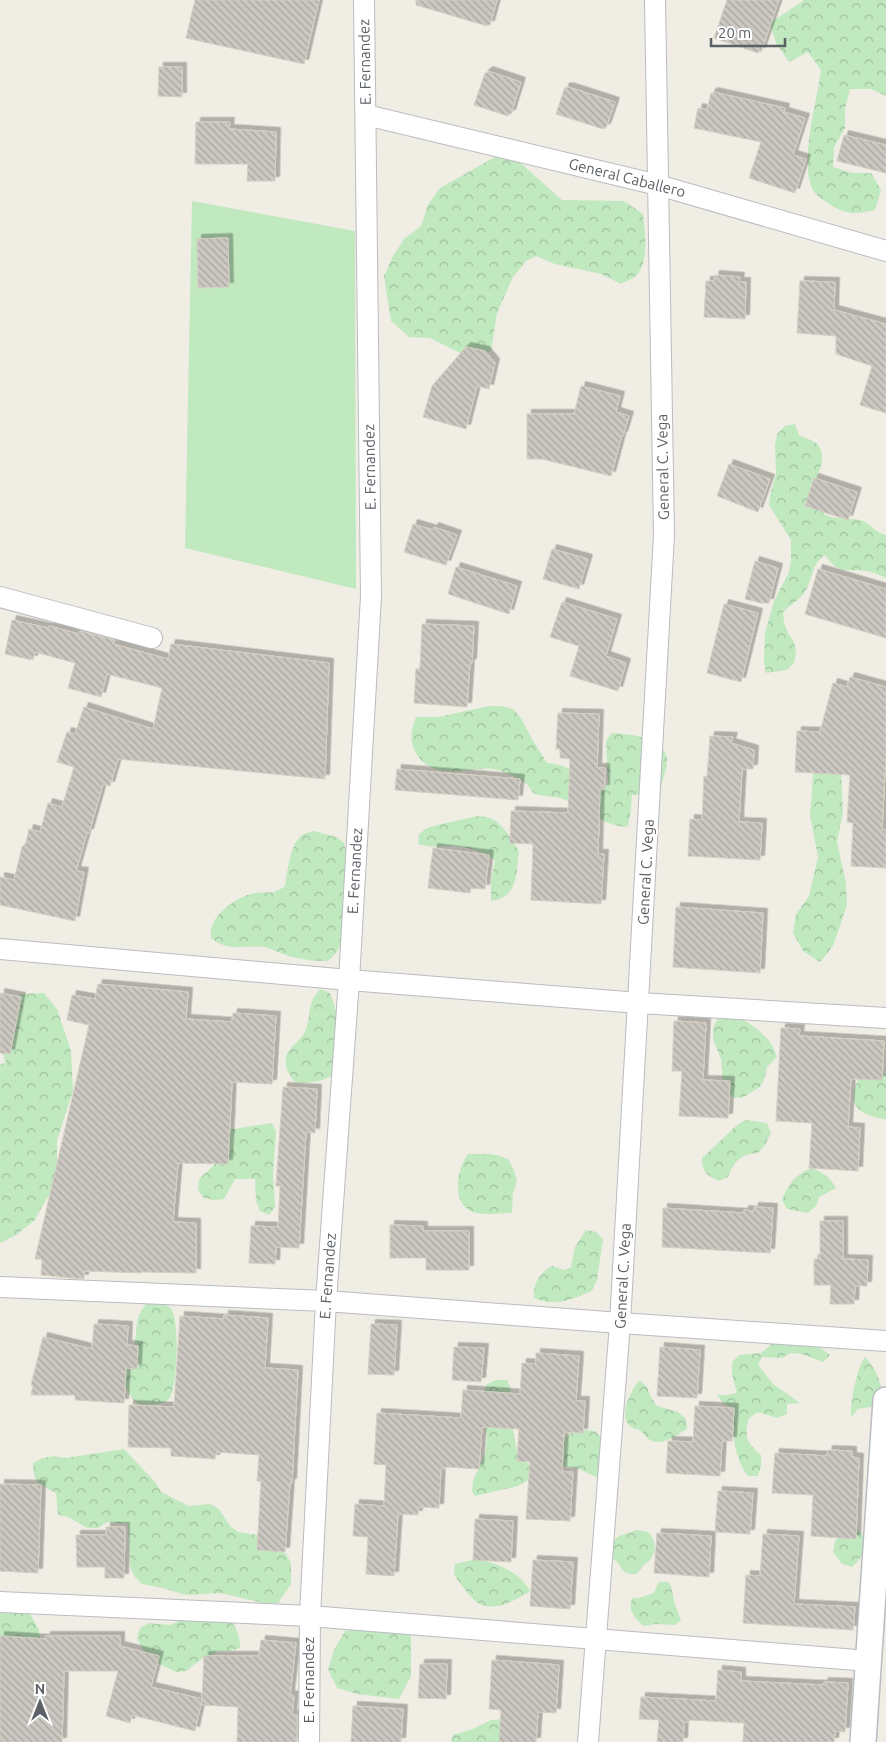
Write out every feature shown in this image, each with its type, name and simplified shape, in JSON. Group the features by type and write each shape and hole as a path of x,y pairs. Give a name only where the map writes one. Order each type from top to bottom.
{"street":[{"name":"E. Fernandez","path":"309,1742 310,1616 326,1301 349,980 371,596 364,0"},
{"name":"General C. Vega","path":"588,1742 620,1323 664,535 655,0"},
{"name":"General Caballero","path":"366,115 658,185 886,251"},
{"path":"0,597 152,638"},
{"path":"0,949 638,1003 886,1018"},
{"path":"0,1287 326,1301 886,1341"},
{"path":"863,1742 886,1400"},
{"path":"0,1602 310,1616 869,1661"}],"green space":[{"path":"804,0 886,0 886,96 871,89 850,89 845,109 845,128 834,147 833,167 852,173 871,173 881,190 875,210 851,213 841,210 819,197 810,184 808,153 821,70 808,52 789,62 776,43 770,23"},
{"path":"495,157 515,158 562,200 624,201 643,214 645,253 644,261 638,274 621,284 601,274 555,264 536,256 526,261 513,277 497,313 491,351 470,358 430,338 409,337 391,321 384,276 393,256 404,239 421,226 428,205 440,188"},
{"path":"192,201 355,231 356,589 185,548"},
{"path":"795,424 799,435 815,443 821,451 821,465 814,486 818,506 826,515 863,521 886,535 886,578 875,573 841,569 836,567 825,555 817,562 809,585 804,593 783,612 784,623 794,642 796,652 794,663 787,670 766,673 764,663 765,633 774,601 789,572 791,561 791,540 769,505 776,474 775,445 777,434 785,426"},
{"path":"489,706 513,709 521,718 547,763 561,765 597,786 608,784 606,741 612,733 627,734 653,741 665,752 667,759 659,793 632,795 627,827 617,826 608,823 572,802 533,793 525,782 501,771 487,769 455,772 439,770 432,768 420,759 413,747 412,738 416,717 438,717"},
{"path":"840,751 843,812 837,842 846,883 847,905 833,946 820,962 803,951 793,933 796,914 809,896 818,857 810,816 813,775 820,755"},
{"path":"478,816 492,819 503,827 519,851 516,876 511,889 507,895 491,901 491,881 495,860 465,847 418,844 419,834 427,828"},
{"path":"314,831 336,837 344,843 350,872 351,905 349,922 338,950 328,961 296,958 264,947 224,945 211,938 211,929 215,920 224,909 249,895 273,892 285,886 294,845 302,835"},
{"path":"320,989 330,993 338,1023 339,1043 336,1074 306,1083 295,1082 287,1071 287,1053 302,1037 308,1023 311,1004"},
{"path":"44,993 57,1009 71,1051 73,1091 57,1140 57,1165 54,1186 34,1221 16,1235 0,1243 0,1064 6,1063 0,1047 0,1020 5,1007 21,994"},
{"path":"726,1012 756,1028 766,1037 777,1057 767,1067 761,1086 744,1097 734,1098 726,1091 721,1059 713,1039 713,1028 718,1018"},
{"path":"886,1074 886,1119 867,1115 856,1106 854,1100 856,1085 861,1075"},
{"path":"745,1120 767,1123 771,1133 765,1145 758,1153 739,1159 728,1177 719,1181 711,1177 703,1167 702,1158"},
{"path":"272,1123 276,1132 273,1175 275,1207 269,1215 260,1211 256,1201 255,1179 235,1179 224,1199 204,1198 198,1190 199,1179 214,1165 214,1144 227,1130"},
{"path":"468,1154 490,1154 509,1160 517,1181 513,1193 512,1213 487,1214 473,1212 466,1208 458,1194 458,1185 461,1168"},
{"path":"811,1168 826,1175 836,1188 819,1197 816,1206 808,1213 787,1209 782,1200 787,1189 796,1177"},
{"path":"586,1230 596,1232 603,1239 597,1280 592,1291 570,1300 557,1302 542,1301 534,1298 536,1284 544,1272 552,1266 564,1270 571,1267 575,1247"},
{"path":"158,1302 170,1308 174,1315 177,1355 174,1383 171,1394 165,1402 138,1404 128,1392 124,1382 124,1371 134,1347 139,1315 147,1303"},
{"path":"778,1339 821,1348 830,1355 823,1362 802,1354 791,1353 782,1358 762,1357 758,1365 773,1384 800,1403 787,1404 787,1414 777,1418 758,1412 749,1418 747,1435 749,1443 761,1455 761,1466 758,1476 748,1476 740,1463 735,1448 732,1408 723,1403 717,1395 737,1393 732,1374 732,1362 739,1355 761,1353"},
{"path":"865,1357 879,1379 883,1405 858,1409 851,1417 855,1386 859,1369"},
{"path":"496,1380 507,1380 511,1389 508,1419 513,1429 517,1452 536,1472 534,1477 518,1486 475,1496 472,1491 473,1481 486,1451 487,1435 479,1404 487,1384"},
{"path":"639,1380 647,1387 657,1406 678,1412 686,1419 687,1429 662,1442 655,1442 650,1440 641,1431 631,1427 627,1422 625,1410 629,1397"},
{"path":"585,1430 595,1431 602,1438 607,1482 577,1468 556,1463 560,1444 563,1440 571,1433"},
{"path":"124,1449 156,1483 161,1492 189,1506 210,1504 219,1509 230,1526 238,1532 258,1535 286,1554 291,1563 291,1584 278,1603 267,1604 221,1593 186,1595 142,1584 134,1576 130,1566 128,1524 107,1522 98,1528 87,1528 68,1517 58,1515 56,1493 41,1485 34,1475 33,1463 43,1458 54,1456 65,1458"},
{"path":"847,1527 858,1530 868,1542 866,1552 852,1567 842,1564 833,1552 835,1541"},
{"path":"637,1530 648,1532 653,1539 655,1547 651,1559 642,1566 637,1574 629,1574 615,1560 608,1557 611,1544 616,1538"},
{"path":"476,1559 507,1569 521,1579 530,1591 502,1605 487,1606 480,1604 471,1597 454,1575 455,1564"},
{"path":"668,1582 671,1586 675,1605 681,1620 675,1625 655,1624 644,1626 633,1614 630,1606 631,1602 633,1598 654,1593 658,1583"},
{"path":"0,1602 29,1612 39,1630 40,1640 0,1638"},
{"path":"189,1617 230,1619 238,1633 240,1648 218,1651 204,1657 186,1671 176,1672 147,1658 137,1638 140,1628 149,1623 170,1625"},
{"path":"392,1624 411,1633 411,1676 399,1699 357,1694 337,1688 328,1669 334,1650 345,1631"},
{"path":"491,1720 536,1720 537,1730 531,1739 525,1742 451,1742 453,1735 473,1729"}],"building":[{"path":"195,0 319,0 304,64 186,38"},
{"path":"416,0 497,0 490,25 487,26 416,5"},
{"path":"727,0 779,0 761,52 759,51 758,53 714,38"},
{"path":"159,67 182,67 182,97 158,96"},
{"path":"488,71 521,82 511,114 508,116 474,105 485,73"},
{"path":"565,87 615,102 606,128 603,129 556,114"},
{"path":"713,92 785,108 784,112 805,118 793,155 806,159 795,193 749,178 761,142 694,128 698,108 707,110 711,93 713,94"},
{"path":"196,122 230,122 229,129 276,132 275,181 247,181 248,164 195,164"},
{"path":"844,135 886,145 886,173 837,161"},
{"path":"228,238 229,287 198,288 197,239"},
{"path":"715,275 740,277 739,282 746,282 745,319 704,317 706,281 714,281"},
{"path":"800,281 835,282 834,310 886,324 886,413 860,405 872,366 836,354 836,336 797,333"},
{"path":"466,347 485,351 495,363 489,389 477,386 466,429 423,417 432,386"},
{"path":"581,386 620,396 616,412 629,416 611,476 542,459 527,459 527,414 574,414"},
{"path":"729,464 770,479 758,512 717,496"},
{"path":"814,478 857,492 848,520 805,506"},
{"path":"413,524 433,530 434,527 457,535 446,565 404,552"},
{"path":"552,549 588,559 579,589 543,579"},
{"path":"755,561 778,568 769,603 745,599"},
{"path":"456,567 517,586 509,614 448,594"},
{"path":"818,569 886,589 886,638 805,614"},
{"path":"562,602 617,619 606,656 626,663 618,691 570,676 579,646 550,637"},
{"path":"724,604 758,613 741,682 707,673"},
{"path":"12,620 48,628 49,626 79,634 80,631 115,640 113,644 168,659 171,644 329,663 325,779 118,759 110,786 103,784 76,871 84,872 75,921 0,905 0,877 14,880 22,847 26,843 29,829 40,832 48,803 62,807 74,767 57,762 67,732 75,734 84,707 153,729 162,688 107,674 101,697 68,688 75,663 35,652 33,660 5,654"},
{"path":"422,624 474,626 467,707 414,703 416,669 420,669"},
{"path":"850,677 886,687 886,754 882,830 886,830 886,868 851,866 853,823 847,822 850,775 795,772 797,731 820,732 833,683 847,687"},
{"path":"558,713 599,714 597,768 605,768 605,789 600,789 598,854 604,854 601,904 531,900 533,844 510,843 511,811 568,813 570,759 560,758 560,749 556,749"},
{"path":"710,736 733,737 731,743 754,750 753,769 742,769 739,822 762,823 760,860 688,856 690,819 702,820 704,776 707,777"},
{"path":"397,769 520,779 518,800 395,790"},
{"path":"433,848 489,855 485,889 471,888 470,893 428,888"},
{"path":"676,907 763,913 760,973 673,967"},
{"path":"98,984 188,992 186,1019 232,1022 233,1013 276,1016 272,1084 232,1082 228,1164 178,1163 173,1222 196,1223 196,1273 84,1271 84,1279 71,1278 41,1275 42,1259 35,1259 89,1025 67,1020 72,995 95,999"},
{"path":"0,993 21,997 10,1054 0,1053"},
{"path":"674,1021 706,1023 703,1080 730,1081 728,1118 679,1116 682,1071 672,1071"},
{"path":"781,1028 800,1029 799,1036 884,1041 882,1080 851,1079 848,1127 860,1128 858,1171 809,1168 812,1123 776,1121"},
{"path":"283,1087 317,1089 315,1133 306,1132 299,1248 276,1247 275,1264 249,1263 251,1226 278,1227 280,1186 276,1186"},
{"path":"754,1207 773,1208 770,1253 662,1247 663,1208 744,1213 744,1210 754,1211"},
{"path":"820,1221 843,1221 843,1259 868,1260 867,1286 855,1286 854,1304 830,1304 831,1285 814,1285 814,1259 820,1259"},
{"path":"390,1225 423,1226 423,1231 469,1231 469,1270 426,1270 426,1258 390,1258"},
{"path":"224,1315 268,1318 265,1368 298,1370 292,1483 290,1483 285,1552 257,1550 261,1481 257,1481 259,1455 216,1452 215,1459 171,1456 171,1448 128,1447 129,1405 174,1407 180,1316 224,1319"},
{"path":"94,1324 128,1326 127,1345 138,1346 137,1369 126,1368 124,1403 75,1400 75,1395 31,1395 33,1385 31,1385 43,1337 92,1349"},
{"path":"371,1324 397,1325 394,1375 368,1374"},
{"path":"454,1347 484,1348 481,1382 452,1380"},
{"path":"660,1347 700,1350 697,1398 657,1396"},
{"path":"536,1353 579,1356 576,1401 585,1401 583,1433 564,1432 562,1472 573,1472 570,1521 526,1519 530,1462 517,1461 519,1429 482,1427 479,1469 441,1468 439,1508 418,1507 418,1515 398,1514 394,1576 366,1574 368,1537 353,1536 355,1504 384,1506 386,1465 374,1464 377,1413 461,1418 463,1390 520,1394 522,1363 536,1364"},
{"path":"695,1406 734,1408 732,1441 722,1441 720,1476 666,1473 668,1441 693,1442"},
{"path":"828,1450 852,1451 852,1457 859,1458 856,1539 811,1536 813,1495 772,1493 775,1453 827,1456"},
{"path":"0,1484 41,1485 38,1573 0,1571"},
{"path":"718,1491 753,1493 750,1534 715,1532"},
{"path":"475,1519 513,1521 511,1562 473,1560"},
{"path":"106,1527 125,1527 124,1578 105,1578 105,1567 77,1567 76,1535 106,1535"},
{"path":"657,1533 711,1536 709,1577 654,1573"},
{"path":"763,1534 799,1536 794,1604 855,1607 853,1630 743,1623 746,1575 760,1576"},
{"path":"533,1560 573,1562 570,1609 530,1606"},
{"path":"0,1636 46,1639 46,1636 120,1636 120,1646 159,1656 151,1687 202,1699 195,1731 132,1715 130,1723 106,1716 118,1671 64,1671 62,1742 0,1742"},
{"path":"261,1640 296,1643 290,1695 294,1696 292,1715 297,1715 297,1742 237,1742 238,1707 202,1705 204,1656 259,1656"},
{"path":"492,1660 559,1665 556,1713 538,1712 536,1742 499,1742 501,1710 489,1709"},
{"path":"420,1664 447,1664 446,1699 418,1698"},
{"path":"718,1670 741,1672 741,1681 823,1685 824,1682 848,1683 845,1732 835,1731 834,1742 743,1742 744,1723 690,1720 689,1722 684,1722 683,1742 657,1742 659,1720 639,1719 641,1697 716,1701"},
{"path":"353,1706 403,1709 401,1742 351,1742"}]}
